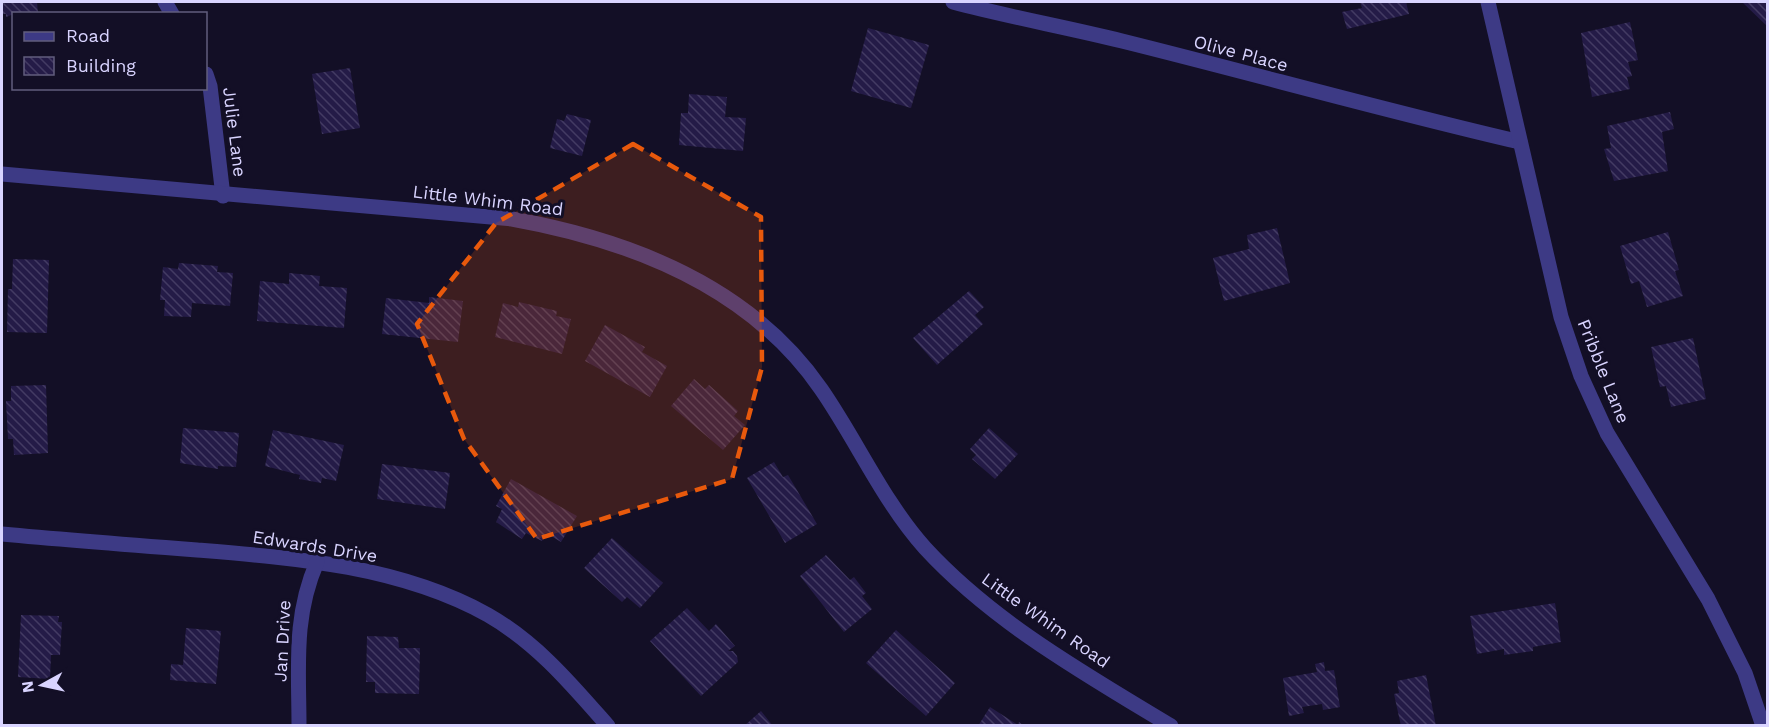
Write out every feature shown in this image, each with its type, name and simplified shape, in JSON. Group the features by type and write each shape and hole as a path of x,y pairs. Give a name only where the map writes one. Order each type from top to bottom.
{"street":[{"name":"Olive Place","path":"953,2 1017,19 1120,40 1370,107 1520,142"},
{"name":"Pribble Lane","path":"1488,2 1561,317 1581,376 1607,433 1708,599 1745,673 1763,726"},
{"name":"Julie Lane","path":"207,77 223,196"},
{"name":"Little Whim Road","path":"2,174 223,196 512,219 570,230 636,250 684,272 756,318 786,347 820,388 900,514 925,547 968,590 1008,621 1171,726"},
{"name":"Edwards Drive","path":"2,534 317,562 385,577 447,596 488,615 526,640 553,664 608,726"},
{"name":"Jan Drive","path":"299,726 299,620 305,590 317,562"}],"highlighted area":[{"path":"633,144 761,217 762,367 732,479 537,539 464,439 417,324 496,223"}],"building":[{"path":"2,2 37,2 38,12 12,12 12,15 6,17 6,14 2,14"},
{"path":"1360,2 1406,2 1409,14 1347,29 1342,12 1362,8"},
{"path":"1742,2 1768,2 1768,27"},
{"path":"1630,22 1638,60 1628,62 1632,76 1627,77 1630,89 1592,97 1581,33"},
{"path":"868,28 929,45 911,108 851,91"},
{"path":"350,68 360,128 322,134 312,74"},
{"path":"689,94 727,97 725,117 746,118 743,151 679,145 681,113 688,113"},
{"path":"1670,112 1674,129 1662,132 1668,171 1614,181 1604,149 1611,148 1607,126"},
{"path":"567,114 591,120 582,156 550,148 557,119 564,121"},
{"path":"1277,228 1290,283 1224,301 1213,258 1249,249 1247,235"},
{"path":"1668,232 1679,270 1675,271 1683,296 1647,307 1639,281 1631,284 1620,246"},
{"path":"13,259 49,260 47,333 7,332 8,289 12,289"},
{"path":"179,263 218,266 217,272 233,273 230,306 192,303 191,317 164,316 165,300 160,300 163,267 178,269"},
{"path":"289,273 320,276 319,286 347,288 344,328 257,321 260,281 289,284"},
{"path":"969,291 984,307 975,315 983,324 937,365 913,338"},
{"path":"429,297 463,301 458,342 382,334 386,298 429,303"},
{"path":"519,302 557,311 556,316 571,319 562,354 495,337 503,303 518,307"},
{"path":"605,325 645,347 642,352 667,366 650,397 585,361"},
{"path":"1693,338 1706,399 1671,407 1666,386 1660,387 1651,347"},
{"path":"694,379 705,389 709,385 738,411 734,416 745,425 723,450 671,406"},
{"path":"46,385 48,453 14,455 13,439 8,439 6,401 11,401 11,386"},
{"path":"183,428 239,433 236,467 218,466 218,469 180,463"},
{"path":"989,428 1018,454 995,479 972,459 976,455 970,449"},
{"path":"273,430 344,445 336,481 322,478 321,483 299,479 300,475 265,466"},
{"path":"774,462 783,477 788,475 817,524 785,543 747,478"},
{"path":"382,464 450,473 445,509 377,499"},
{"path":"511,479 577,516 561,542 546,533 542,541 526,533 522,539 496,522 502,509 496,506"},
{"path":"612,538 663,583 640,608 627,597 622,602 584,568"},
{"path":"826,555 850,580 854,577 866,593 862,596 872,609 844,632 800,576"},
{"path":"1555,603 1561,642 1533,647 1533,651 1504,655 1504,649 1477,654 1470,616"},
{"path":"687,608 709,631 716,624 735,646 728,651 733,651 738,662 701,696 650,641"},
{"path":"21,615 59,616 58,622 62,622 60,655 51,655 50,679 18,677"},
{"path":"186,628 221,631 216,684 170,680 171,664 183,665"},
{"path":"896,630 955,683 926,716 866,663"},
{"path":"367,636 398,637 399,648 420,648 419,694 375,693 375,682 366,682"},
{"path":"1324,662 1325,671 1334,670 1340,707 1323,710 1322,704 1302,707 1304,713 1289,716 1283,678 1317,672 1315,664"},
{"path":"1426,675 1436,726 1401,726 1394,694 1399,693 1397,681"},
{"path":"990,707 1018,725 1019,722 1024,726 978,726"},
{"path":"761,711 773,726 744,726"}]}
